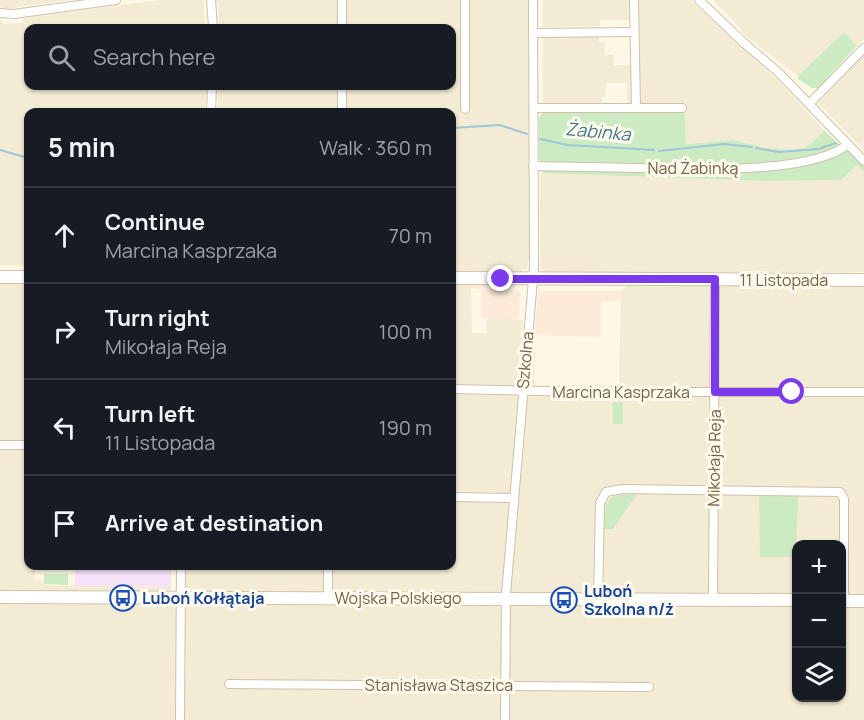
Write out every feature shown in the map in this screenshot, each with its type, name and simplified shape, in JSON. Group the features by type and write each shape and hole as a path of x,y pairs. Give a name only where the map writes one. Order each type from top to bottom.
{"street":[{"path":"0,13 14,14 116,0"},
{"path":"211,0 213,24"},
{"path":"342,0 342,24"},
{"path":"465,0 465,108"},
{"name":"Szkolna","path":"505,720 506,599 533,279 533,0"},
{"path":"634,0 636,108"},
{"path":"699,0 778,72 864,161"},
{"path":"533,33 634,32"},
{"path":"809,104 864,48"},
{"path":"211,108 212,90"},
{"path":"342,90 342,108"},
{"path":"534,108 682,108"},
{"name":"Nad Żabinką","path":"533,166 739,169 815,159 837,152 848,144"},
{"path":"0,277 24,277"},
{"name":"11 Listopada","path":"456,278 864,280"},
{"name":"Mikołaja Reja","path":"713,600 715,279"},
{"name":"Marcina Kasprzaka","path":"456,389 864,392"},
{"path":"0,445 24,445"},
{"path":"598,595 600,503 606,492 614,489 840,492 844,500 843,594"},
{"path":"456,497 514,498"},
{"path":"180,720 181,570"},
{"path":"328,570 328,597"},
{"name":"Wojska Polskiego","path":"0,597 506,599 598,595 713,600 792,600"},
{"path":"846,598 864,601"},
{"name":"Stanisława Staszica","path":"229,684 649,687"}],"shaded area":[{"path":"0,0 70,0 6,9 0,7"},
{"path":"159,0 204,0 205,24 24,24 24,90 206,90 205,108 24,108 24,266 0,265 0,20 5,24 22,23 23,18"},
{"path":"216,0 529,0 529,258 527,269 523,269 522,272 456,271 456,108 217,108 218,90 456,90 456,24 219,24"},
{"path":"543,0 631,0 632,20 600,20 600,26 543,27"},
{"path":"635,0 691,0 778,81 825,131 805,148 792,150 766,148 734,140 686,144 685,112 638,112"},
{"path":"713,0 864,0 864,39 857,46 844,32 798,76 742,33 741,29"},
{"path":"543,37 599,37 599,42 605,42 604,56 614,54 614,65 632,65 633,103 627,103 627,83 606,83 602,104 543,104"},
{"path":"864,55 864,150 818,103"},
{"path":"857,165 864,172 864,272 545,272 540,267 540,175 542,173 765,181 841,180"},
{"path":"0,283 24,283 24,570 35,570 35,580 43,580 44,585 171,587 170,605 176,606 177,610 185,610 190,604 204,604 204,590 186,588 186,570 456,570 456,285 471,285 472,333 486,333 487,318 501,318 523,320 522,335 536,335 534,385 619,385 621,291 626,286 864,286 864,720 0,720"},
{"path":"471,285 486,285 486,290 520,291 519,319 481,318 481,289 471,288"},
{"path":"539,291 621,291 621,301 601,302 601,337 534,335"},
{"path":"76,570 171,570 171,587 75,586"}],"green space":[{"path":"844,32 857,46 821,88 812,88 798,79 798,76"},
{"path":"543,112 685,112 686,144 734,140 766,148 792,150 805,148 825,131 840,145 835,149 796,160 737,167 542,163 539,159 539,118"},
{"path":"847,151 864,166 864,172 857,165 841,180 765,181 542,173 543,170 801,166 827,160"},
{"path":"613,402 623,402 623,424 613,424"},
{"path":"628,493 638,493 613,529 604,529 605,511 609,500"},
{"path":"759,496 798,496 797,540 792,540 792,557 760,557"},
{"path":"44,574 68,574 68,585 44,584"}],"waterway":[{"name":"Żabinka","path":"456,128 500,125 527,134"},
{"name":"Żabinka","path":"540,139 568,145 654,150"},
{"name":"Żabinka","path":"821,148 836,143"},
{"name":"Żabinka","path":"659,151 724,144 752,147"},
{"name":"Żabinka","path":"756,148 779,152 819,149"},
{"name":"Żabinka","path":"0,150 24,157"}],"place":[{"name":"Luboń Kołłątaja","path":"123,598"},
{"name":"Luboń Szkolna n/ż","path":"564,600"}],"route":[{"path":"501,279 715,279 715,392 792,392"}]}
